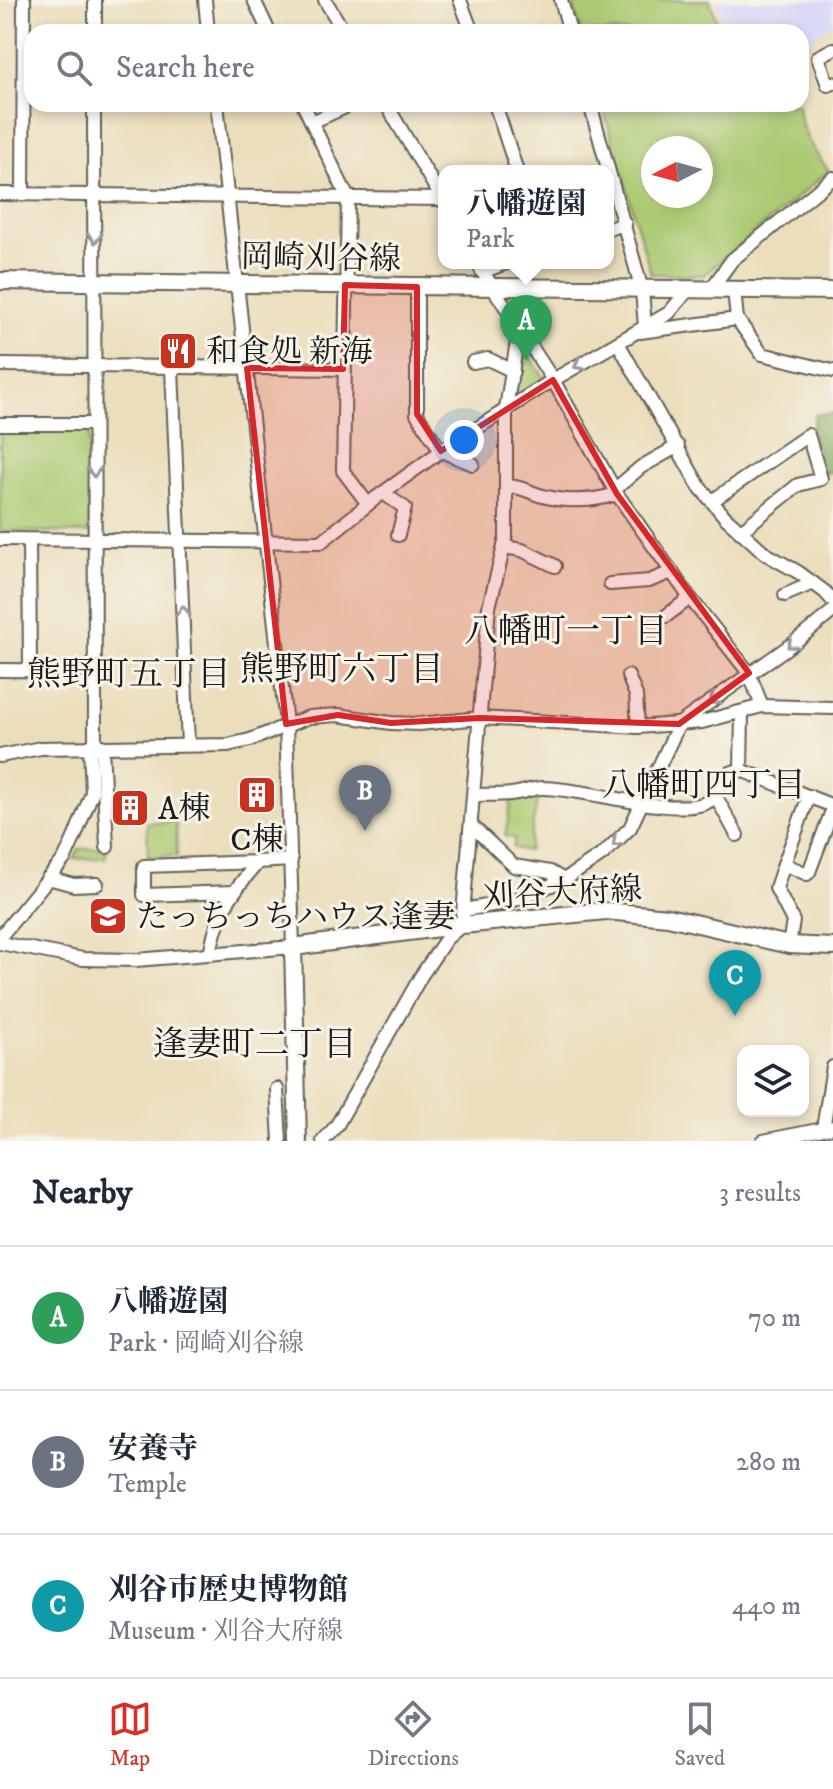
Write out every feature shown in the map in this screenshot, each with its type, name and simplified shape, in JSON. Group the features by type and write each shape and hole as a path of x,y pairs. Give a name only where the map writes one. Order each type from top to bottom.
{"main road":[{"name":"岡崎刈谷線","path":"0,281 833,291"},
{"name":"刈谷大府線","path":"293,947 463,917 606,911 668,917 789,945 833,947"},
{"path":"293,947 298,1141"}],"street":[{"path":"23,194 24,0"},
{"path":"95,0 95,24"},
{"path":"205,0 207,24"},
{"path":"254,0 265,24"},
{"path":"325,0 339,24"},
{"path":"460,0 469,24"},
{"path":"561,0 568,24"},
{"path":"833,49 818,57 828,85 833,83"},
{"path":"94,112 96,746 107,847"},
{"path":"96,746 92,793 65,858 0,940 83,959 136,960 293,947 286,724 218,112"},
{"path":"307,112 348,198 343,471 368,504"},
{"path":"312,122 334,112"},
{"path":"391,112 438,192"},
{"path":"498,112 515,165"},
{"path":"592,112 608,165"},
{"path":"711,289 732,260 833,178"},
{"path":"614,186 642,290 641,330"},
{"path":"0,194 438,200"},
{"path":"614,227 625,224"},
{"path":"480,269 553,380 616,492 690,598 749,673 762,706"},
{"path":"417,287 417,414 441,451 473,464"},
{"path":"0,539 321,542 383,493 506,408 669,313 688,290"},
{"path":"734,290 737,319 762,354 833,371"},
{"path":"641,330 737,319"},
{"path":"323,1141 337,1125 421,976 463,917 489,607 504,547 506,408 519,330"},
{"path":"618,343 699,486 740,532 766,554 813,583 833,601"},
{"path":"473,362 488,359 513,371"},
{"path":"0,365 343,369"},
{"path":"172,369 188,745"},
{"path":"0,424 94,424"},
{"path":"712,501 808,435 821,479 798,485 740,532"},
{"path":"507,486 517,486 556,500 579,502 616,492 641,467 678,446"},
{"path":"383,493 405,508 398,535"},
{"path":"29,540 30,670"},
{"path":"504,547 522,550 555,566"},
{"path":"610,584 649,581 672,572"},
{"path":"785,595 813,583"},
{"path":"666,616 690,598"},
{"path":"463,917 564,880 590,865 630,828 679,724 795,642 833,611"},
{"path":"0,670 95,671"},
{"path":"628,676 636,695 638,727"},
{"path":"0,756 41,748 228,745 250,740 309,717 338,715 391,723 419,724 480,718 638,727 679,724 742,713 762,706 833,708"},
{"path":"741,770 742,713"},
{"path":"474,795 518,793 539,787 685,806 706,804 715,795 720,780 729,772 741,770 833,807 809,872 807,874 784,864"},
{"path":"715,795 737,835"},
{"path":"789,945 793,921 776,888 809,796"},
{"path":"471,825 514,866 550,872 564,880"},
{"path":"233,892 144,895 144,866 291,860"},
{"path":"210,954 214,928 233,892 258,862"},
{"path":"48,878 74,885 97,884"},
{"path":"763,1141 828,1128 833,1067"},
{"path":"277,1089 280,1141"}],"highlighted area":[{"path":"345,285 417,287 417,414 441,451 553,380 617,494 749,673 679,724 480,718 391,723 338,715 286,724 247,368 343,369"}],"shaded area":[{"path":"716,0 833,0 833,24 809,41 809,24 724,24"}],"green space":[{"path":"572,0 710,0 718,24 579,24"},
{"path":"604,112 799,112 804,132 829,171 704,275 651,274"},
{"path":"521,343 545,379 513,398"},
{"path":"833,413 833,471 823,474 811,433 815,415"},
{"path":"0,429 89,430 89,533 0,531"},
{"path":"539,791 528,851 513,848 515,838 505,836 512,796"},
{"path":"176,822 177,856 148,857 147,823"},
{"path":"103,848 107,851 105,858 74,859 79,849"}],"place":[{"name":"和食処 新海","path":"178,351"},
{"name":"八幡遊園","path":"526,361"},
{"name":"C棟","path":"257,795"},
{"name":"A棟","path":"130,808"},
{"name":"安養寺","path":"365,831"},
{"name":"たっちっちハウス逢妻","path":"108,916"},
{"name":"刈谷市歴史博物館","path":"735,1016"}],"district":[{"name":"八幡町一丁目","path":"566,630"},
{"name":"熊野町六丁目","path":"342,668"},
{"name":"熊野町五丁目","path":"129,673"},
{"name":"八幡町四丁目","path":"704,784"},
{"name":"逢妻町二丁目","path":"255,1043"}]}
